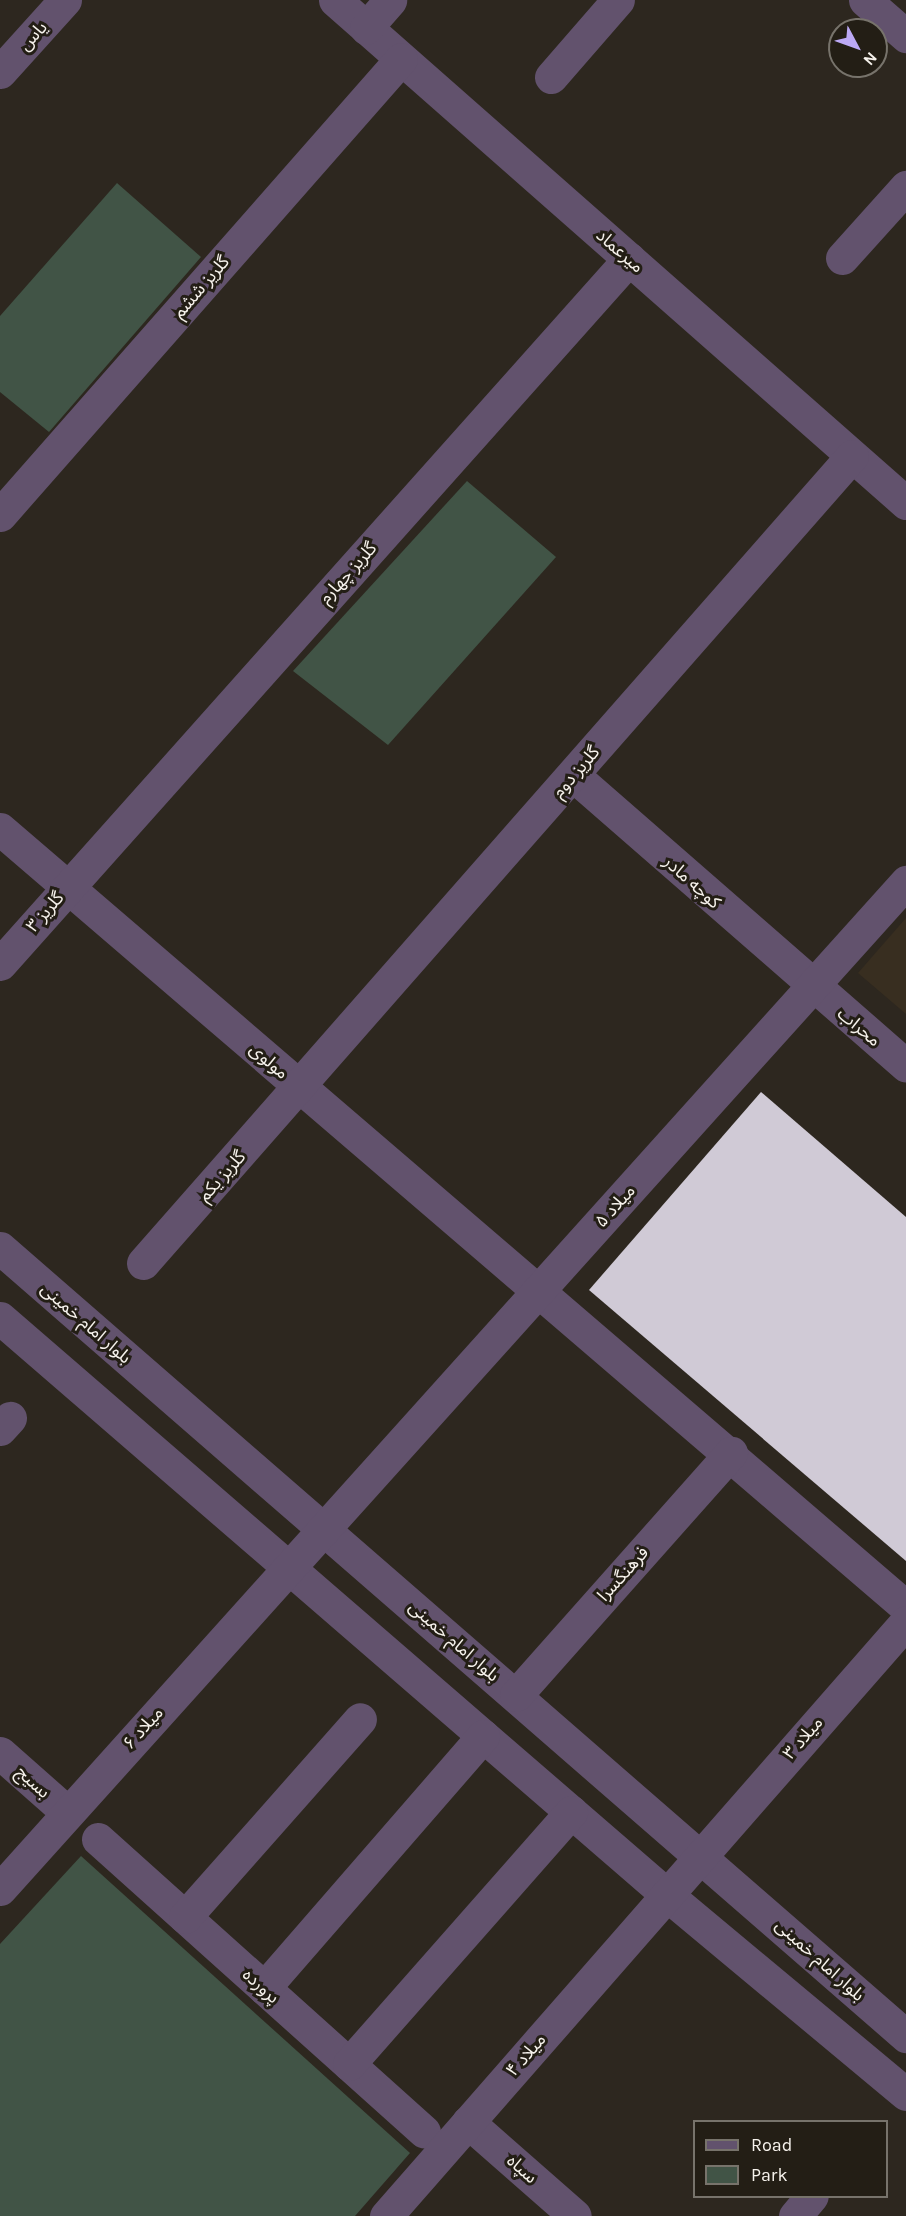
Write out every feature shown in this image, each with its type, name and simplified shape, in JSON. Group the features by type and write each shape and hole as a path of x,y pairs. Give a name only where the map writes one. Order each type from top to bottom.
{"street":[{"name":"یاس","path":"0,72 65,0"},
{"name":"میرعماد","path":"334,0 906,503"},
{"path":"366,28 390,0"},
{"path":"551,77 618,0"},
{"path":"865,0 906,36"},
{"name":"گلریز ششم","path":"0,515 401,59"},
{"path":"842,258 906,187"},
{"name":"گلریز چهارم","path":"67,887 629,260"},
{"name":"گلریز دوم","path":"300,1088 852,456"},
{"name":"کوچه مادر","path":"573,775 812,988"},
{"name":"مولوی","path":"0,829 539,1291"},
{"name":"میلاد ۵","path":"324,1530 906,882"},
{"name":"گلریز ۳","path":"0,964 67,887"},
{"name":"محراب","path":"812,988 906,1066"},
{"name":"گلریز یکم","path":"144,1263 300,1088"},
{"name":"بلوار امام خمینی","path":"0,1248 701,1854 906,2036"},
{"path":"539,1291 731,1453 906,1608"},
{"path":"0,1318 667,1895 906,2094"},
{"name":"فرهنگسرا","path":"516,1695 731,1453"},
{"name":"میلاد ۶","path":"0,1890 67,1812 324,1530"},
{"name":"میلاد ۳","path":"667,1895 906,1622"},
{"path":"184,1917 360,1719"},
{"path":"264,1988 483,1736"},
{"name":"بسیج","path":"0,1753 67,1812"},
{"path":"349,2064 571,1812"},
{"name":"پرورده","path":"98,1839 424,2132"},
{"name":"میلاد ۴","path":"386,2216 667,1895"},
{"name":"سپاه","path":"468,2122 575,2216"},
{"path":"795,2216 810,2198"}],"shaded area":[{"path":"906,918 906,1014 858,973"}],"green space":[{"path":"117,183 201,257 49,432 0,392 0,316"},
{"path":"467,481 556,557 388,745 293,671"},
{"path":"81,1856 410,2153 355,2216 0,2216 0,1944"}],"building":[{"path":"761,1092 906,1217 906,1561 589,1290"}]}
